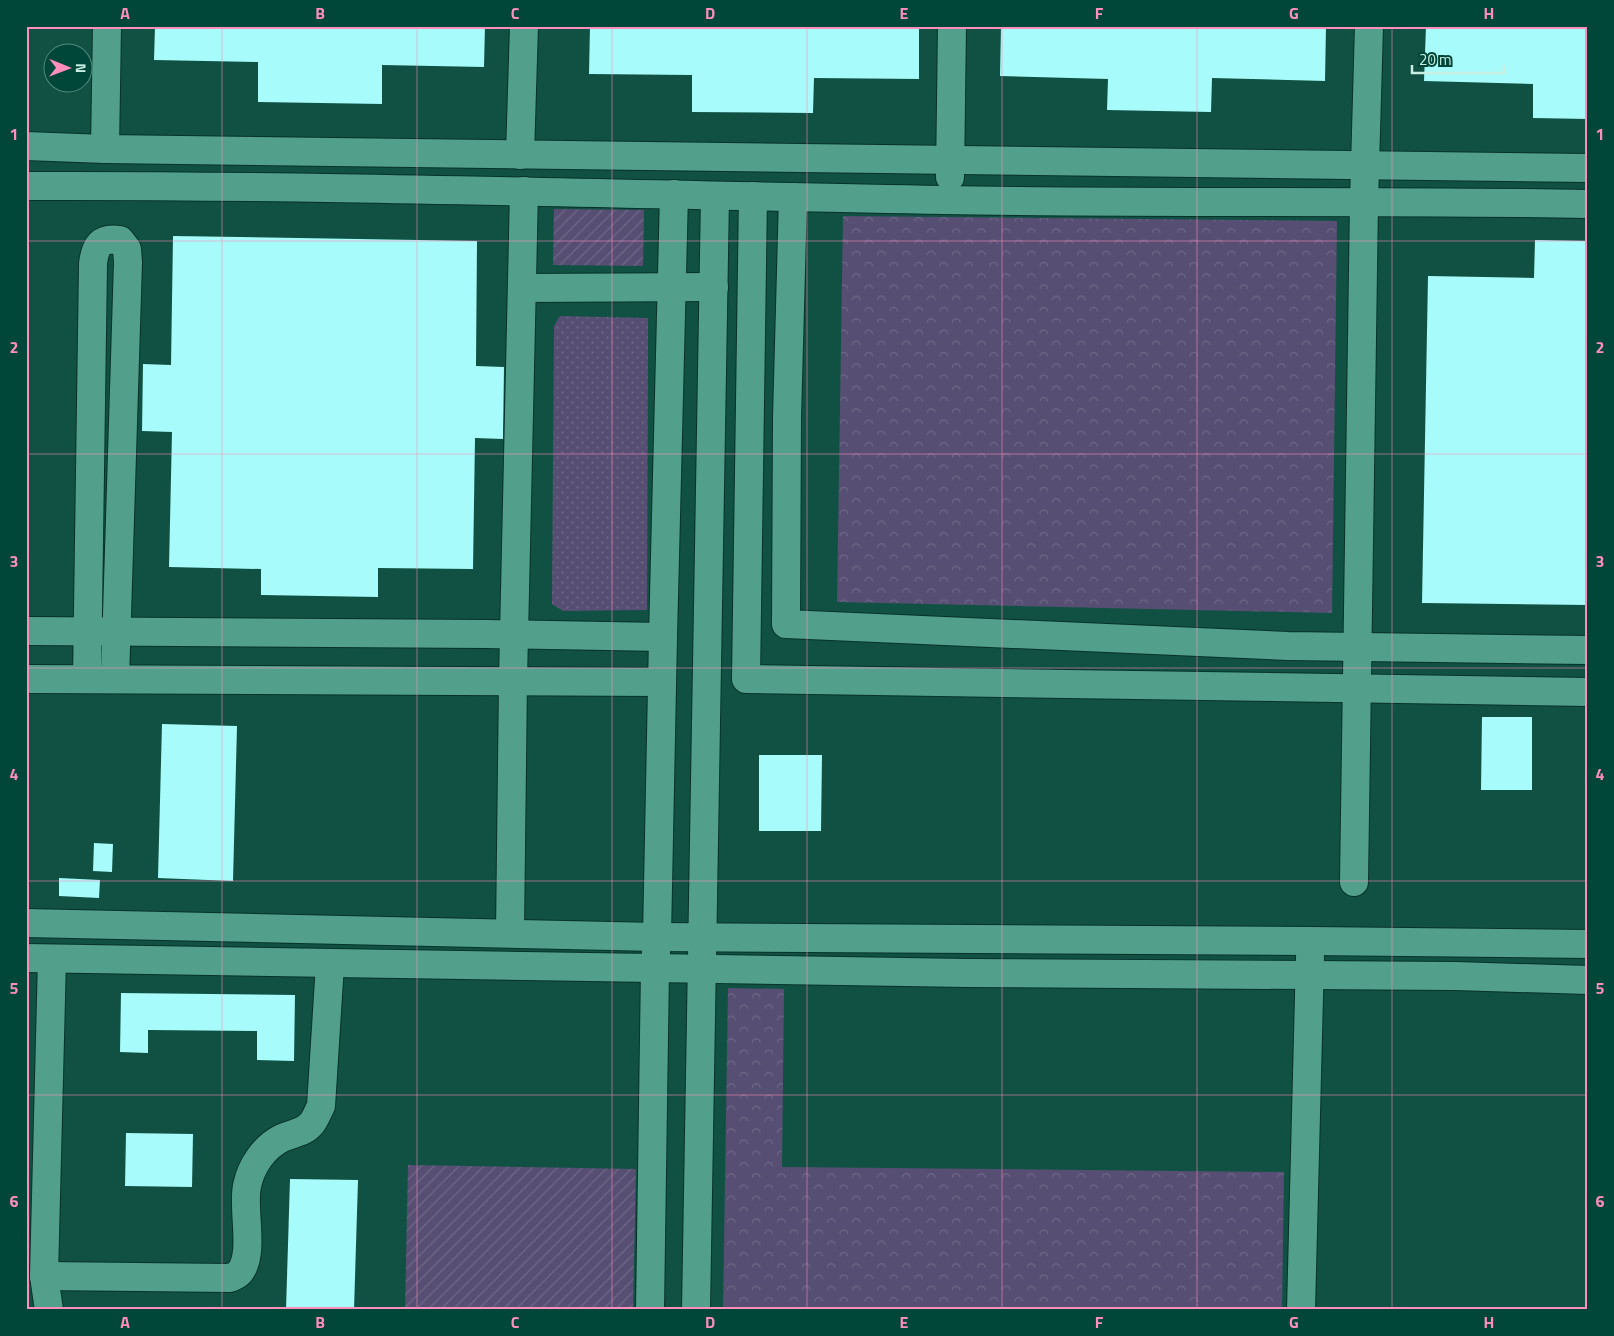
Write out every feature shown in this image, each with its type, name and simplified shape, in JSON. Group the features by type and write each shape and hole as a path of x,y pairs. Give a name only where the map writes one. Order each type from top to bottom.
{"lane":[{"path":"105,149 106,26"},
{"path":"520,155 524,26"},
{"path":"949,200 952,26"},
{"path":"1354,882 1368,26"},
{"path":"26,146 105,149 520,155 1588,168"},
{"path":"26,186 524,191 949,200 1588,204"},
{"path":"510,934 513,680 524,191"},
{"path":"650,1310 655,968 674,194"},
{"path":"696,1310 715,196"},
{"path":"753,196 746,679 1588,692"},
{"path":"793,198 786,624 1268,645 1588,650"},
{"path":"87,679 94,264 95,251 101,242 110,238 120,240 127,249 128,262 116,679"},
{"path":"522,288 714,287"},
{"path":"26,631 88,630 663,638"},
{"path":"26,678 662,682"},
{"path":"26,923 657,937 1310,940 1588,944"},
{"path":"1301,1310 1310,940"},
{"path":"48,1310 44,1276 39,958 330,964 957,972 1455,976 1588,980"},
{"path":"44,1276 230,1278 239,1274 247,1251 247,1186 253,1169 263,1151 282,1138 300,1133 312,1123 321,1106 330,964"}],"green space":[{"path":"554,209 644,210 643,266 553,265"},
{"path":"843,216 1337,221 1332,613 837,602"},
{"path":"560,316 648,318 647,610 563,611 552,604 554,326"},
{"path":"728,988 784,989 782,1167 1284,1172 1282,1310 723,1310"},
{"path":"408,1165 636,1169 633,1310 405,1310"}],"building":[{"path":"155,26 485,26 484,67 382,65 382,104 258,102 258,62 154,60"},
{"path":"590,26 919,26 919,79 814,78 813,113 692,112 692,75 589,74"},
{"path":"1001,26 1326,26 1325,81 1212,78 1211,112 1107,110 1108,79 1000,76"},
{"path":"1426,26 1588,26 1588,119 1533,118 1533,84 1424,81"},
{"path":"173,236 477,241 476,366 504,367 503,439 475,438 473,569 378,568 378,597 261,595 261,569 169,567 172,432 142,431 143,364 171,365"},
{"path":"1535,240 1588,241 1588,605 1422,603 1428,276 1534,278"},
{"path":"1482,717 1532,717 1532,790 1481,790"},
{"path":"162,724 237,726 233,881 158,878"},
{"path":"759,755 822,755 821,831 759,831"},
{"path":"94,843 113,844 112,872 93,871"},
{"path":"59,878 100,880 99,898 59,896"},
{"path":"121,993 295,995 294,1061 257,1060 257,1031 148,1030 148,1053 120,1052"},
{"path":"126,1133 193,1134 192,1187 125,1186"},
{"path":"290,1179 358,1180 354,1310 286,1310"}]}
